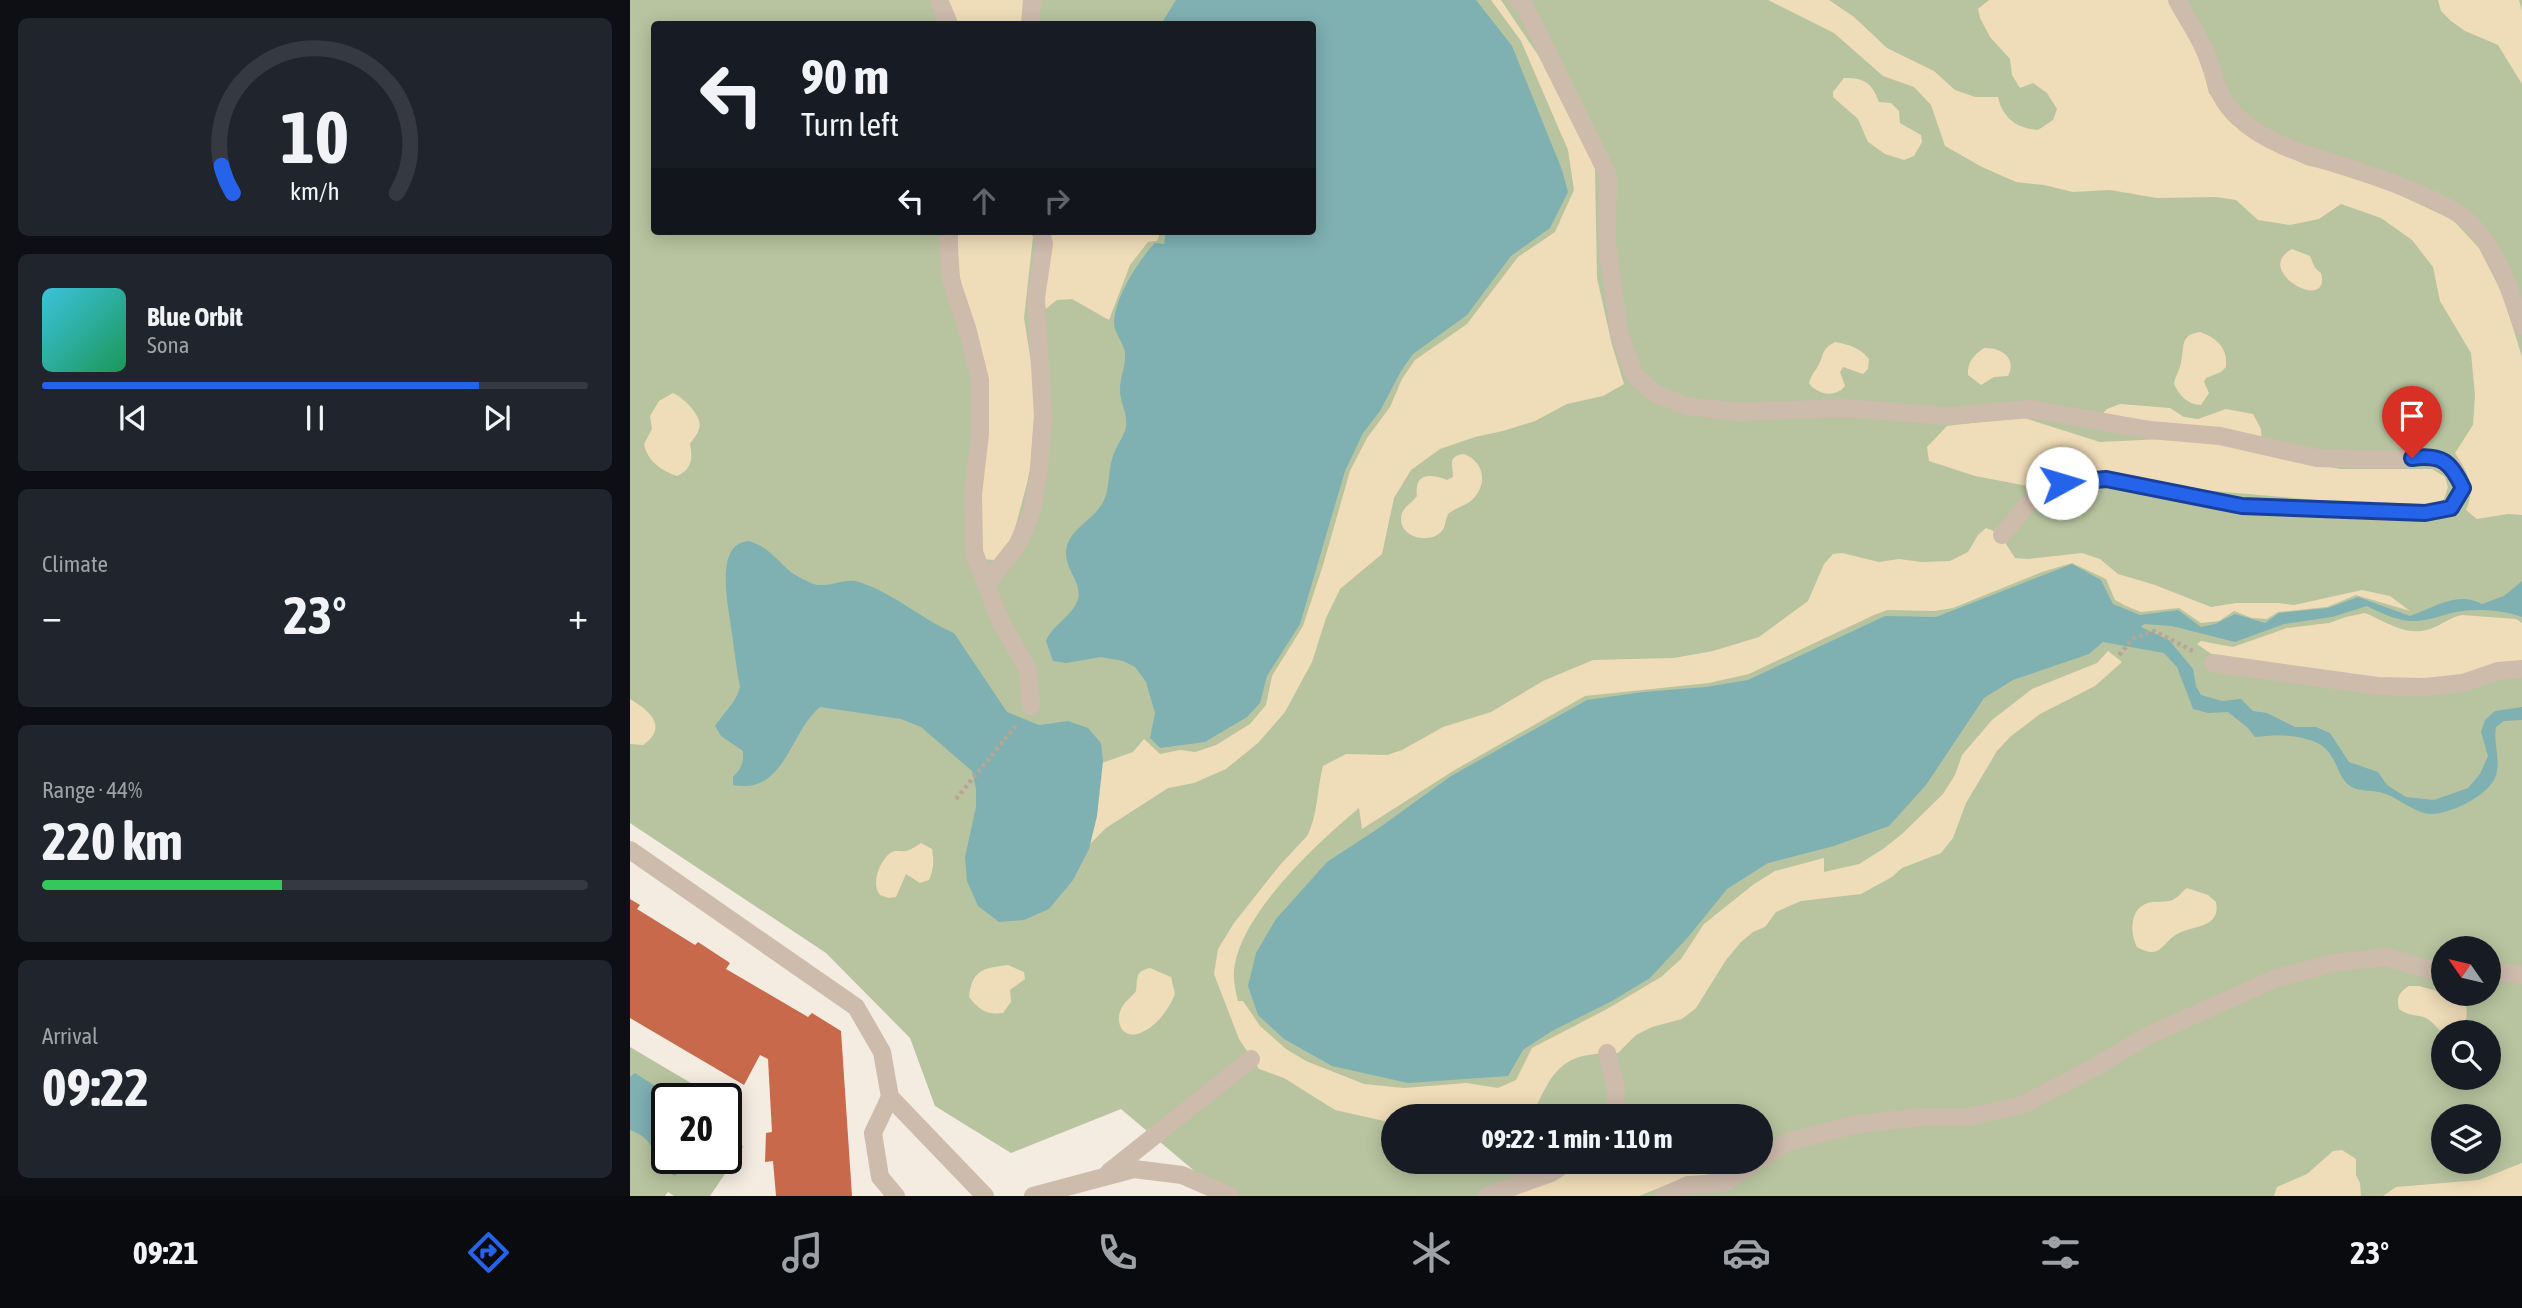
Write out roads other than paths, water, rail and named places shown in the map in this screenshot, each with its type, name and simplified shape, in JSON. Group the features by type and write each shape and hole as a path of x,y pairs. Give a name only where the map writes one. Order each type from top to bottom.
{"lane":[{"path":"939,0 947,21"},
{"path":"1030,21 1032,0"},
{"path":"1518,0 1524,7 1608,175 1607,244 1619,333 1634,374 1654,393 1687,406 1737,412 1843,408 1948,416 2031,409 2150,430 2220,436 2317,458 2395,460 2429,456 2453,467 2463,488 2451,508 2425,513 2242,506 2106,479 2062,483 2028,504 2002,535"},
{"path":"2177,0 2205,51 2221,100 2238,118 2258,133 2301,154 2361,172 2458,213 2475,228 2506,278 2522,326"},
{"path":"948,235 951,280 980,380 980,433 973,494 974,552 999,618 1028,670 1031,706"},
{"path":"986,584 1017,546 1031,511 1039,468 1043,416 1036,298 1044,244 1042,235"},
{"path":"2213,663 2377,686 2425,687 2463,683 2498,671 2522,669"},
{"path":"630,850 856,1007 882,1052 890,1097 985,1196"},
{"path":"1773,1152 1788,1142 1853,1125 1920,1117 1968,1118 2022,1105 2095,1068 2147,1036 2210,1006 2286,976 2333,963 2386,957 2431,969"},
{"path":"2501,972 2522,975"},
{"path":"1607,1053 1616,1088 1615,1104"},
{"path":"1102,1178 1251,1059"},
{"path":"890,1097 873,1133 880,1177 896,1196"},
{"path":"1034,1196 1134,1169 1182,1175 1230,1196"},
{"path":"1487,1196 1545,1174"},
{"path":"1664,1196 1688,1185 1724,1183 1738,1174"}],"water":[{"path":"1176,0 1476,0 1512,46 1562,170 1568,192 1550,228 1511,256 1467,315 1413,354 1380,411 1363,433 1345,471 1300,624 1267,676 1260,703 1247,717 1205,742 1160,748 1150,738 1155,713 1146,682 1135,667 1123,661 1101,657 1066,663 1053,661 1046,641 1078,599 1077,585 1066,559 1068,543 1103,501 1113,456 1126,427 1120,390 1125,353 1114,323 1118,302 1135,269 1155,243 1164,244 1165,235 1316,235 1316,21 1163,21"},
{"path":"749,541 762,547 792,573 811,583 823,585 859,582 896,599 954,633 1007,712 1039,725 1068,721 1088,728 1101,743 1103,761 1097,816 1089,849 1073,880 1049,909 1024,920 999,922 978,906 967,881 965,857 976,807 972,771 921,727 901,719 820,707 809,718 775,772 764,781 750,786 733,785 733,777 740,768 743,751 721,736 715,726 733,703 740,687 726,590 727,563 738,544"},
{"path":"2072,564 2101,580 2113,604 2140,615 2178,610 2201,627 2215,624 2235,614 2265,623 2279,613 2328,608 2358,597 2410,616 2455,600 2473,600 2482,604 2504,596 2522,581 2522,617 2498,611 2472,610 2408,621 2367,606 2332,617 2284,624 2235,642 2172,626 2144,624 2141,627 2169,640 2193,669 2196,686 2201,695 2222,701 2241,699 2253,711 2267,713 2295,727 2316,727 2330,733 2349,762 2378,772 2387,785 2406,797 2434,800 2468,788 2480,774 2488,756 2481,732 2485,720 2495,711 2522,707 2522,720 2504,721 2496,727 2496,775 2485,790 2454,809 2433,814 2424,813 2386,794 2350,786 2341,776 2327,750 2313,741 2299,737 2255,737 2228,712 2208,713 2193,709 2177,667 2164,653 2103,642 2089,654 2013,680 1984,698 1926,785 1889,826 1834,846 1768,863 1727,889 1650,978 1612,1001 1552,1031 1523,1050 1508,1076 1408,1083 1332,1066 1284,1039 1258,1015 1248,986 1256,953 1276,919 1327,862 1451,776 1587,700 1748,680 1885,616 1936,617"},
{"path":"635,1073 651,1083 651,1147 641,1135 630,1130 630,1077"}]}
